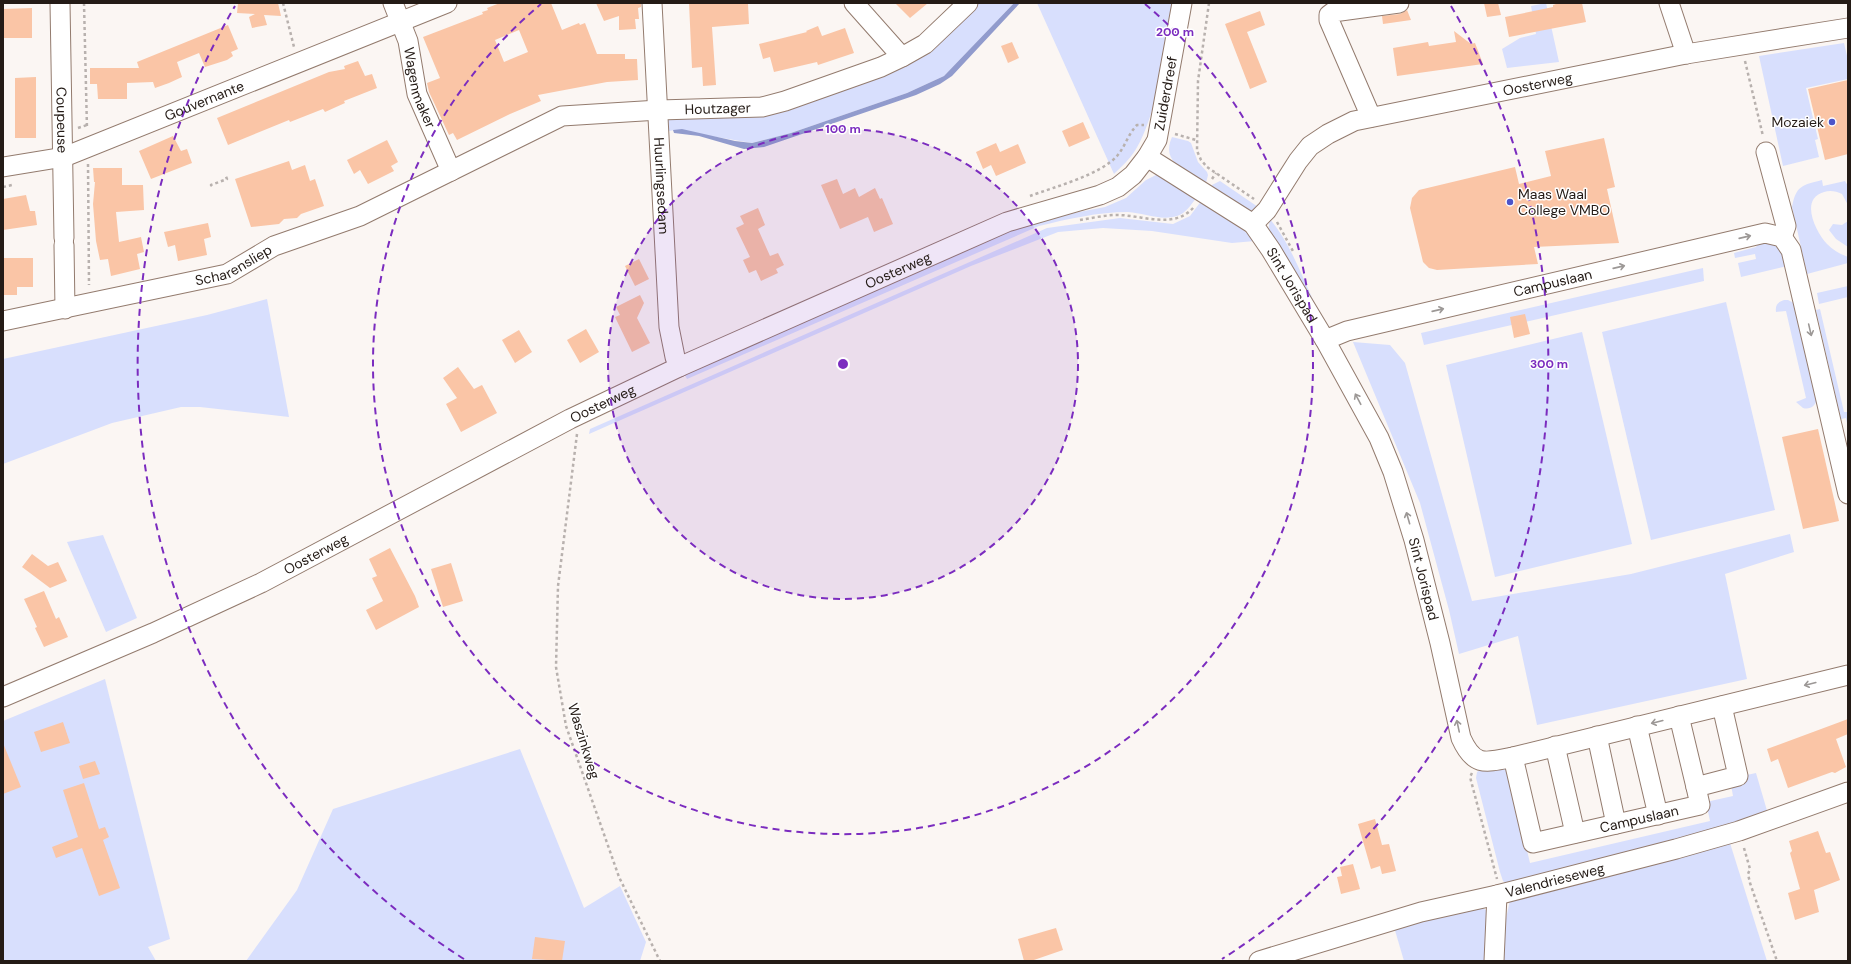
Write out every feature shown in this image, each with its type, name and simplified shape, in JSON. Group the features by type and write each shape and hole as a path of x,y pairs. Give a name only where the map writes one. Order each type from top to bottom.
{"street":[{"name":"Coupeuse","path":"60,3 64,157 65,309"},
{"name":"Wagenmaker","path":"393,3 408,41 417,94 451,171"},
{"name":"Gouvernante","path":"3,167 64,157 447,3"},
{"name":"Huurlingsedam","path":"652,3 659,110 669,327 674,357 679,367"},
{"path":"854,3 902,57"},
{"name":"Houtzager","path":"451,171 562,116 659,110 762,107 785,101 874,70 902,57 925,44 968,3"},
{"name":"Zuiderdreef","path":"1147,157 1157,140 1182,3"},
{"path":"1371,117 1329,20 1329,15 1333,12 1399,3"},
{"path":"1669,3 1686,54"},
{"name":"Oosterweg","path":"1253,224 1267,210 1298,161 1310,146 1328,134 1354,121 1686,54 1848,28"},
{"path":"1766,152 1786,226 1782,237 1791,250 1848,494"},
{"path":"1147,157 1253,224"},
{"name":"Oosterweg","path":"3,697 153,633 261,583 575,430 679,367 1007,222 1100,195 1118,188 1133,175 1147,157"},
{"name":"Scharensliep","path":"3,321 227,274 274,246 360,216 451,171"},
{"name":"Sint Jorispad","path":"1253,224 1271,250 1325,340 1379,438 1393,472 1414,540 1440,643 1461,738 1467,752 1476,760"},
{"name":"Campuslaan","path":"1325,340 1347,331 1765,233 1782,237"},
{"path":"1476,760 1493,761 1513,757 1848,675"},
{"path":"1679,716 1696,787 1738,776 1722,706"},
{"path":"1637,726 1658,815"},
{"path":"1597,736 1616,824"},
{"path":"1555,746 1575,833"},
{"name":"Campuslaan","path":"1513,757 1533,843 1700,805 1696,787"},
{"name":"Valendrieseweg","path":"1259,961 1421,912 1676,849 1739,831 1848,792"},
{"path":"1494,961 1498,894"}],"path":[{"path":"283,3 298,63"},
{"name":"Zuiderdreef","path":"1209,3 1198,81 1196,140 1197,151 1201,160 1216,173"},
{"path":"1741,44 1766,152"},
{"path":"1074,221 1116,215 1142,216 1168,221 1181,217 1193,208 1216,173 1246,192 1267,210"},
{"path":"212,186 211,185 227,179 225,174"},
{"name":"Sint Jorispad","path":"1267,210 1277,222 1292,249"},
{"name":"Waszinkweg","path":"575,430 558,586 556,667 566,726 619,877 660,961"},
{"path":"1476,760 1470,777 1497,877 1498,894"},
{"path":"1739,831 1750,869 1748,874 1750,882 1777,961"}],"shaded area":[{"path":"978,3 1014,3 944,76 907,93 791,133 752,143 675,130 663,132 667,119 750,113 936,42"},
{"path":"1037,3 1173,3 1160,78 1150,117 1144,134 1134,152 1114,174"},
{"path":"1546,3 1559,62 1507,68 1502,49 1520,38 1536,34 1531,6"},
{"path":"1844,43 1848,60 1848,79 1806,88 1818,139 1815,140 1819,157 1783,166 1759,56"},
{"path":"1172,137 1191,143 1198,162 1207,172 1208,175 1206,183 1184,170 1172,160 1169,146"},
{"path":"1156,175 1162,175 1196,198 1183,213 1177,216 1165,218 1128,212 1106,213 1072,218 1039,226 687,379 684,373 1002,232 1043,219 1105,207 1126,198 1146,180"},
{"path":"1822,180 1823,186 1845,181 1848,186 1848,205 1842,194 1828,191 1816,196 1812,201 1811,208 1812,216 1818,232 1827,244 1834,250 1848,257 1848,263 1807,274 1792,207 1796,194 1801,187"},
{"path":"1220,181 1258,207 1249,212 1212,187 1212,185"},
{"path":"1202,200 1234,221 1255,241 1232,243 1152,231 1103,228 1058,232 971,266 589,434 590,429 1047,228 1120,218 1173,224 1190,216"},
{"path":"1270,219 1289,248 1314,302 1312,303 1268,232"},
{"path":"1848,221 1848,247 1836,239 1829,230 1833,224 1842,225"},
{"path":"1759,242 1779,244 1787,266 1741,277 1738,263 1756,259 1755,254 1735,258 1734,253 1756,247"},
{"path":"1703,268 1704,281 1424,345 1421,333"},
{"path":"1848,286 1848,297 1819,304 1817,293"},
{"path":"267,299 289,417 200,407 181,407 112,423 3,464 3,359 207,315"},
{"path":"1784,300 1794,303 1817,398 1814,405 1808,408 1803,408 1796,402 1806,398 1786,311 1776,312 1777,304"},
{"path":"1726,302 1775,510 1651,540 1602,332"},
{"path":"1820,309 1844,412 1848,412 1848,428 1846,418 1841,419 1816,310"},
{"path":"1582,332 1632,544 1495,577 1446,365"},
{"path":"1353,342 1390,345 1405,363 1472,601 1631,574 1790,534 1794,552 1725,574 1747,679 1537,725 1518,636 1459,654 1449,610 1420,503"},
{"path":"103,535 137,618 106,632 67,542"},
{"path":"105,679 170,939 148,947 156,961 3,961 3,721"},
{"path":"520,749 584,908 620,886 646,942 640,961 246,961 297,890 333,809"},
{"path":"1504,765 1509,774 1530,863 1710,821 1706,802 1733,796 1731,785 1742,776 1756,773 1768,814 1716,831 1507,884 1503,881 1500,872 1476,778 1477,772 1482,769"},
{"path":"1730,843 1767,961 1501,961 1503,932 1510,900"},
{"path":"1477,904 1493,915 1487,961 1404,961 1394,927"}],"water":[{"path":"1014,3 1020,3 952,76 940,84 916,95 764,147 744,149 699,136 674,133 673,130 682,129 735,141 752,143 791,133 907,93 944,76"}],"building":[{"path":"238,3 278,3 281,16 264,15 267,25 252,28 249,17 255,14 237,13"},
{"path":"500,3 551,3 562,30 579,23 580,25 585,23 597,54 625,54 625,59 637,59 638,80 607,82 538,95 541,101 510,114 457,140 453,133 449,135 429,92 427,83 440,78 423,37 483,14 482,12 488,10 487,8","holes":["519,30 528,52 504,62 495,40"]},
{"path":"596,3 641,3 641,7 638,8 639,19 635,19 636,29 619,30 619,16 604,21"},
{"path":"689,3 748,4 749,24 712,27 716,85 703,86 702,67 692,68"},
{"path":"895,3 928,3 910,18"},
{"path":"1484,3 1498,3 1501,15 1487,17"},
{"path":"1559,3 1582,3 1586,22 1509,37 1505,17 1553,7 1553,5"},
{"path":"32,8 32,38 3,38 3,9"},
{"path":"1407,10 1411,20 1383,24 1382,16 1400,14"},
{"path":"1260,11 1265,25 1247,32 1267,82 1250,89 1225,24"},
{"path":"228,25 238,49 231,52 233,56 227,60 205,67 199,53 177,62 182,77 169,83 155,88 153,82 127,83 127,99 98,99 97,84 90,84 90,68 139,68 137,62"},
{"path":"818,26 822,36 845,28 854,53 818,65 817,62 774,72 770,57 763,59 759,44 807,32 806,31"},
{"path":"1454,31 1471,44 1475,43 1483,64 1397,76 1393,48 1428,42 1429,46 1456,42"},
{"path":"1012,42 1019,58 1008,63 1001,46"},
{"path":"358,61 365,76 372,74 377,88 344,101 345,103 325,112 323,109 290,122 289,120 228,145 217,118 329,72 345,69 344,66"},
{"path":"36,77 36,138 15,138 15,78"},
{"name":"Mozaiek","path":"1848,80 1848,154 1825,160 1808,89"},
{"path":"1083,122 1090,138 1069,147 1062,131"},
{"path":"173,136 181,151 187,149 192,163 151,179 139,151"},
{"name":"Maas Waal College VMBO","path":"1604,138 1615,187 1607,189 1619,243 1534,247 1538,264 1437,270 1429,268 1423,262 1410,208 1412,198 1419,190 1515,167 1519,184 1551,176 1545,151"},
{"path":"387,140 398,162 391,166 394,171 368,184 360,170 354,174 347,160"},
{"path":"996,143 1000,152 1018,144 1026,163 996,176 991,165 983,169 976,152"},
{"path":"289,161 292,170 305,165 310,181 315,179 324,206 301,214 297,218 284,219 279,224 251,227 235,179"},
{"path":"93,168 122,168 122,185 143,185 144,210 116,212 119,242 141,237 144,252 137,254 140,269 111,276 108,259 100,260 96,241 93,204 95,182"},
{"path":"837,179 843,194 855,188 859,197 875,188 880,199 882,198 893,224 874,232 868,217 840,229 821,185"},
{"path":"26,195 30,211 35,211 37,225 3,230 3,199"},
{"path":"758,208 765,225 758,229 770,256 778,253 784,265 776,269 778,273 761,281 756,270 749,273 743,260 750,257 736,228 744,224 740,216"},
{"path":"208,223 211,237 204,239 207,255 178,261 175,245 168,247 164,232"},
{"path":"3,258 33,258 33,287 17,287 17,295 3,295"},
{"path":"639,259 649,279 635,286 625,266"},
{"path":"640,295 644,303 637,318 650,343 632,352 615,317 620,315 616,307"},
{"path":"1525,314 1530,334 1514,338 1510,317"},
{"path":"586,329 599,352 580,363 567,340"},
{"path":"519,330 532,352 515,363 502,340"},
{"path":"458,367 474,389 482,385 497,413 461,432 446,404 457,398 443,378"},
{"path":"1818,429 1839,521 1803,529 1782,437"},
{"path":"390,548 415,596 419,607 376,630 366,610 383,601 372,578 377,576 369,559"},
{"path":"32,554 48,566 58,562 67,581 50,588 22,567"},
{"path":"451,563 463,601 443,607 431,569"},
{"path":"44,591 56,619 59,617 68,637 44,647 35,628 37,627 24,599"},
{"path":"1848,719 1848,734 1836,739 1846,767 1835,773 1832,772 1788,788 1778,759 1771,762 1767,749"},
{"path":"63,722 70,743 41,752 34,732"},
{"path":"3,743 21,787 3,794"},
{"path":"95,761 100,774 83,779 79,766"},
{"path":"84,783 99,829 105,827 109,837 103,840 120,888 99,896 82,848 56,858 52,847 78,837 63,790"},
{"path":"1375,819 1382,845 1389,844 1396,871 1382,874 1380,866 1371,869 1358,824"},
{"path":"1818,831 1826,853 1830,852 1840,880 1814,890 1819,912 1795,920 1788,893 1800,889 1790,853 1792,851 1789,841"},
{"path":"1353,864 1360,889 1341,894 1337,877 1342,876 1340,867"},
{"path":"1056,928 1063,950 1031,961 1024,961 1018,939"},
{"path":"535,937 565,941 562,961 532,959"}],"place":[{"name":"Mozaiek","path":"1832,122"},
{"name":"Maas Waal College VMBO","path":"1510,202"}]}
